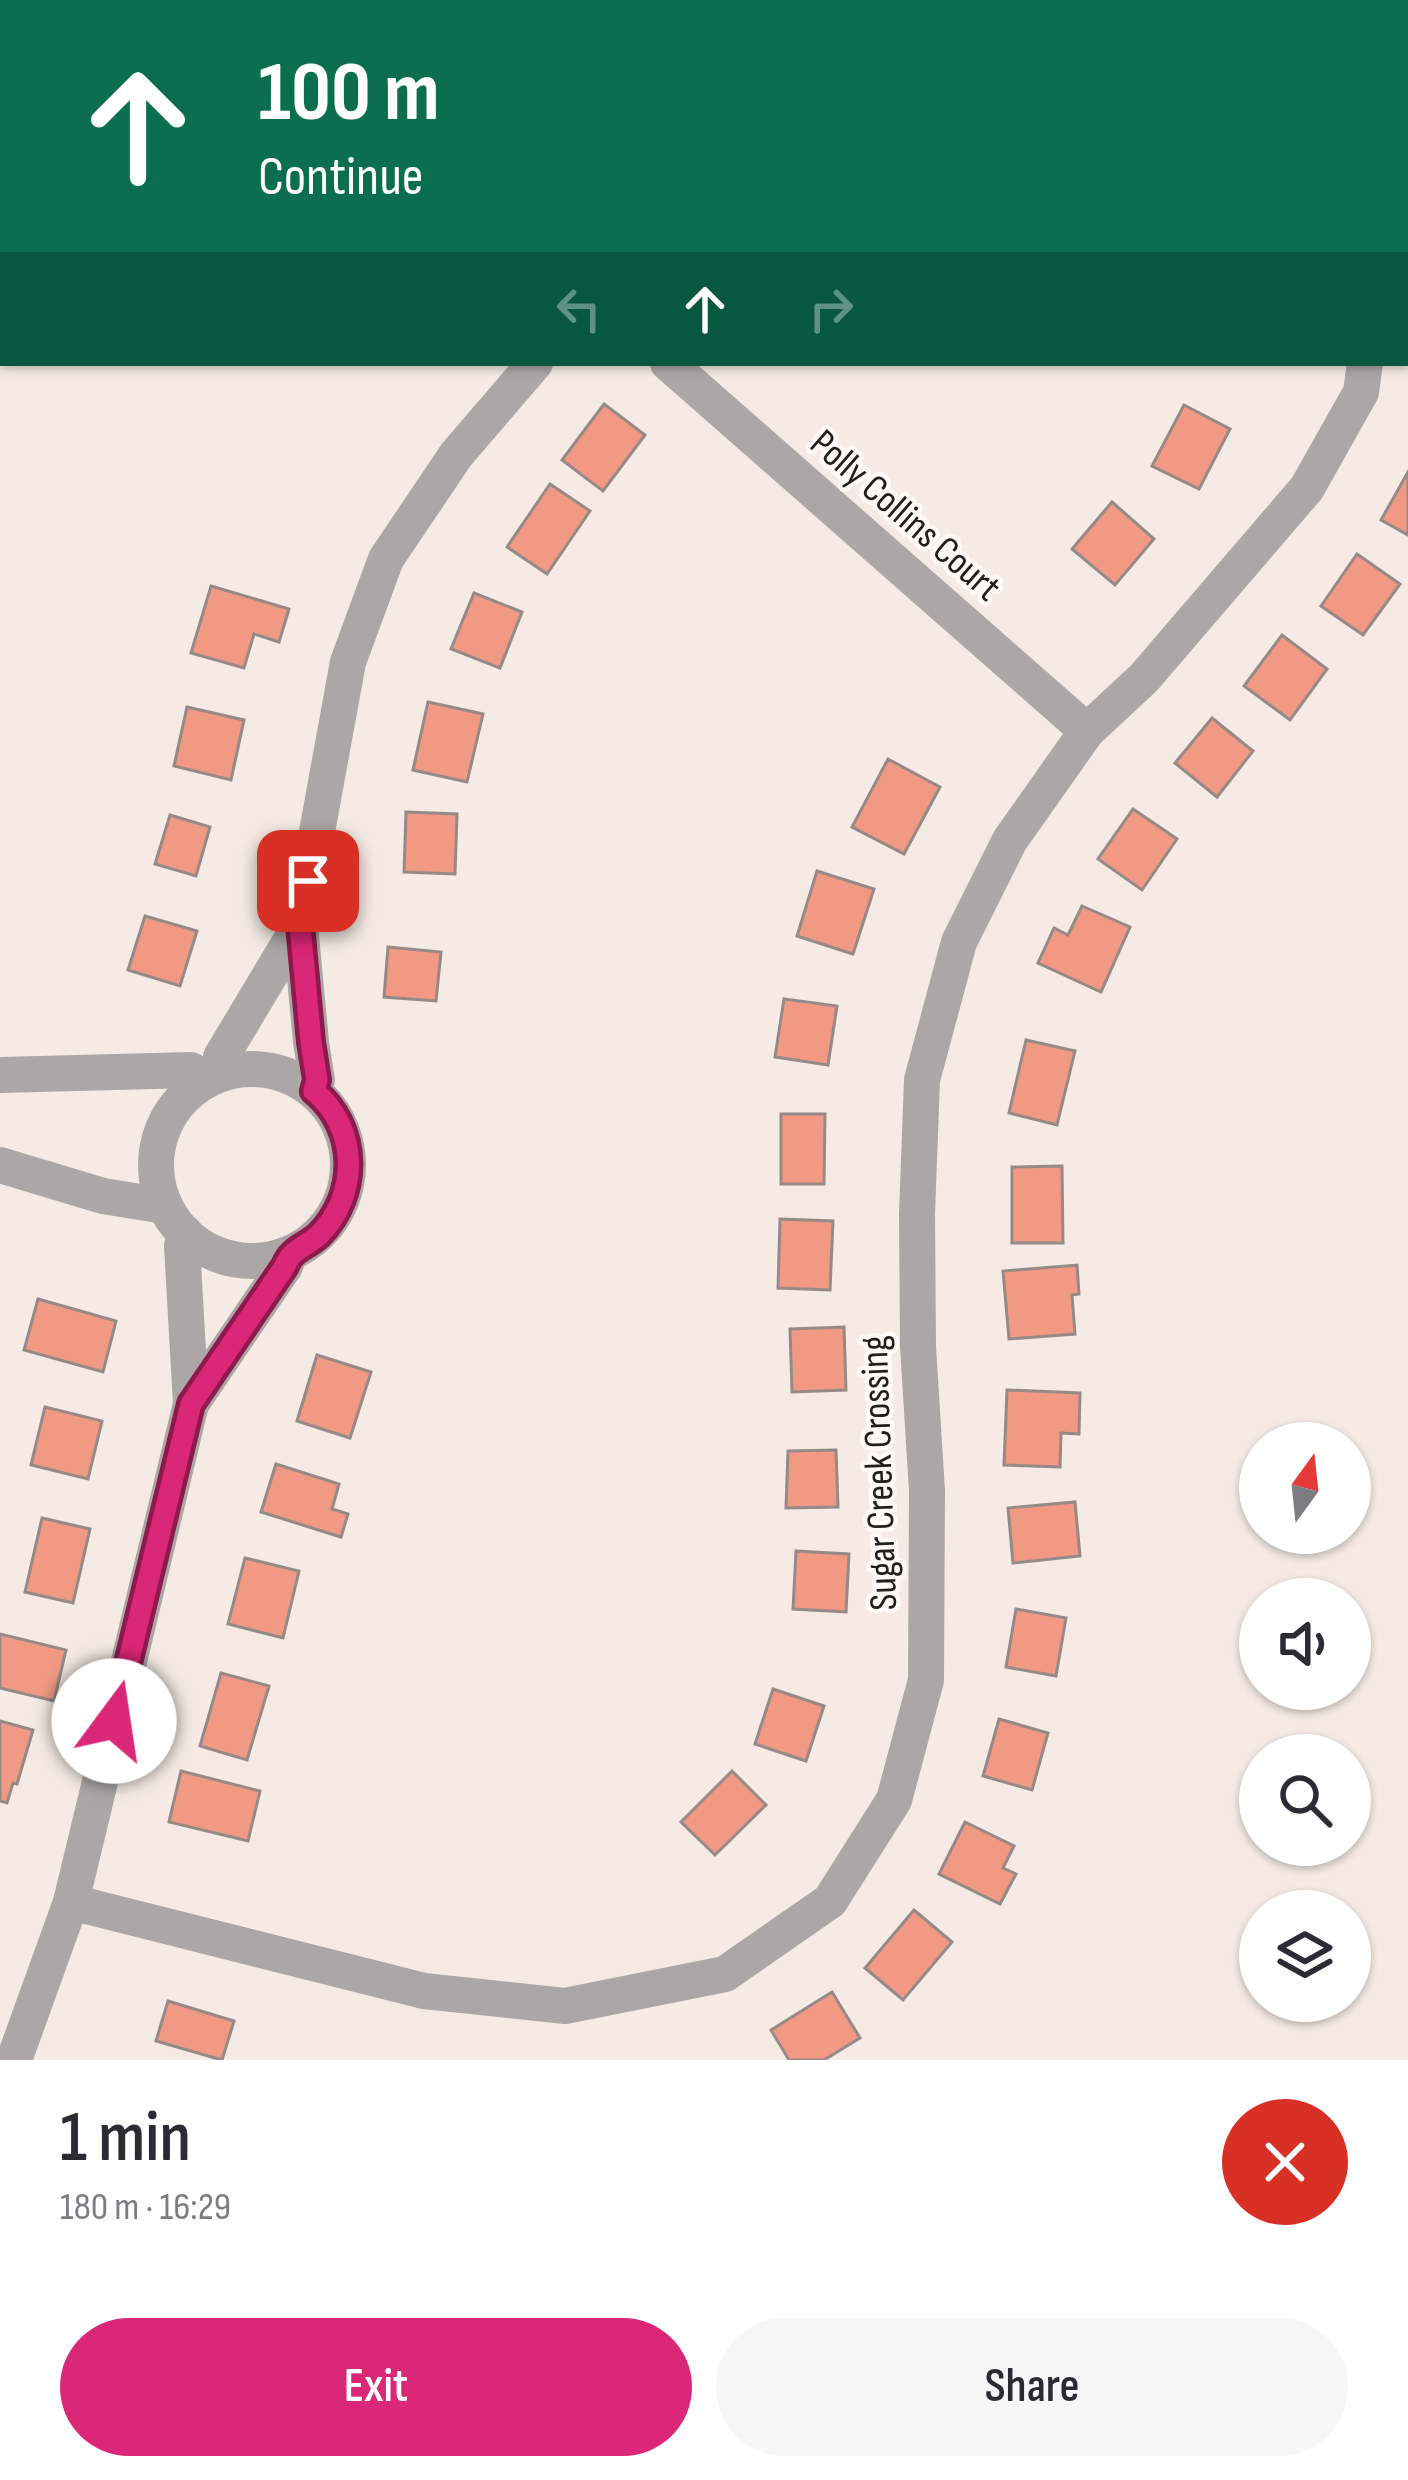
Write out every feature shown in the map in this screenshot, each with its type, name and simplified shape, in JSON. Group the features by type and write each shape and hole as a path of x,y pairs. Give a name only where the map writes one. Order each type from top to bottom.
{"street":[{"path":"314,1091 317,1080 300,925 348,662 386,559 456,454 532,366"},
{"name":"Polly Collins Court","path":"671,366 1087,731"},
{"name":"Sugar Creek Crossing","path":"71,1902 424,1991 565,2006 725,1974 830,1901 894,1800 926,1680 927,1491 917,1236 922,1080 959,942 1010,840 1087,731 1144,678 1306,488 1361,392 1365,366"},
{"path":"213,1077 300,925"},
{"path":"260,1068 292,1076 314,1091 340,1122 349,1154 347,1187 335,1216 315,1239 289,1255 259,1262 228,1259 200,1246 161,1200 155,1169 158,1139 172,1109 196,1085 213,1077 260,1068"},
{"path":"0,1075 191,1070 213,1077"},
{"path":"0,1165 175,1220"},
{"path":"14,2060 71,1902 191,1404 182,1246 175,1220"},
{"path":"191,1404 289,1255"}],"building":[{"path":"604,404 645,435 603,491 562,460"},
{"path":"1184,405 1230,429 1199,489 1152,466"},
{"path":"1408,472 1408,535 1381,520"},
{"path":"550,484 590,511 547,574 507,547"},
{"path":"1112,502 1154,539 1115,585 1072,549"},
{"path":"1357,554 1400,584 1363,635 1321,606"},
{"path":"211,586 289,609 279,642 254,634 244,668 191,653"},
{"path":"474,593 522,612 500,668 451,649"},
{"path":"1282,635 1327,669 1290,720 1244,686"},
{"path":"428,702 483,714 467,782 413,770"},
{"path":"187,707 244,720 231,780 174,766"},
{"path":"1212,718 1253,751 1217,797 1175,763"},
{"path":"888,759 940,787 904,854 852,827"},
{"path":"1133,809 1177,839 1142,890 1098,859"},
{"path":"406,812 457,814 455,874 404,872"},
{"path":"170,815 210,827 196,876 155,864"},
{"path":"817,871 874,889 853,954 797,936"},
{"path":"1082,906 1130,927 1101,992 1038,963 1054,928 1068,935"},
{"path":"145,916 197,931 180,986 128,970"},
{"path":"388,947 441,952 436,1001 384,997"},
{"path":"784,999 837,1006 828,1065 775,1057"},
{"path":"1026,1040 1075,1051 1057,1125 1009,1113"},
{"path":"781,1114 825,1114 824,1184 781,1184"},
{"path":"1062,1166 1063,1243 1012,1243 1012,1167"},
{"path":"780,1219 833,1221 830,1290 778,1288"},
{"path":"1077,1265 1079,1294 1072,1295 1075,1334 1009,1339 1003,1271"},
{"path":"38,1299 116,1321 103,1372 24,1350"},
{"path":"844,1327 846,1390 792,1392 790,1329"},
{"path":"317,1355 371,1372 350,1438 297,1421"},
{"path":"1007,1390 1080,1393 1079,1434 1061,1433 1060,1467 1004,1465"},
{"path":"45,1407 102,1421 88,1479 31,1465"},
{"path":"836,1450 838,1507 786,1508 788,1451"},
{"path":"276,1464 339,1484 332,1509 348,1514 341,1537 261,1512"},
{"path":"1075,1502 1080,1556 1013,1563 1008,1508"},
{"path":"42,1518 90,1529 73,1603 25,1592"},
{"path":"796,1551 849,1554 846,1612 793,1609"},
{"path":"245,1558 299,1571 283,1638 228,1624"},
{"path":"1016,1609 1066,1618 1056,1676 1006,1667"},
{"path":"0,1634 66,1650 54,1701 0,1688"},
{"path":"221,1673 269,1686 247,1760 200,1746"},
{"path":"773,1689 824,1706 806,1761 755,1744"},
{"path":"999,1719 1048,1733 1032,1790 983,1776"},
{"path":"0,1721 33,1730 7,1803 0,1801"},
{"path":"181,1771 260,1791 248,1841 169,1822"},
{"path":"732,1771 766,1805 715,1855 681,1822"},
{"path":"965,1822 1014,1846 1003,1868 1016,1874 1000,1904 939,1874"},
{"path":"914,1910 952,1942 903,2000 865,1968"},
{"path":"832,1992 860,2038 824,2060 789,2060 771,2030"},
{"path":"168,2001 234,2021 222,2060 156,2041"}],"route":[{"path":"114,1721 191,1404 289,1255 315,1239 335,1216 347,1187 349,1154 340,1122 314,1091 317,1080 300,925 308,881"}]}
